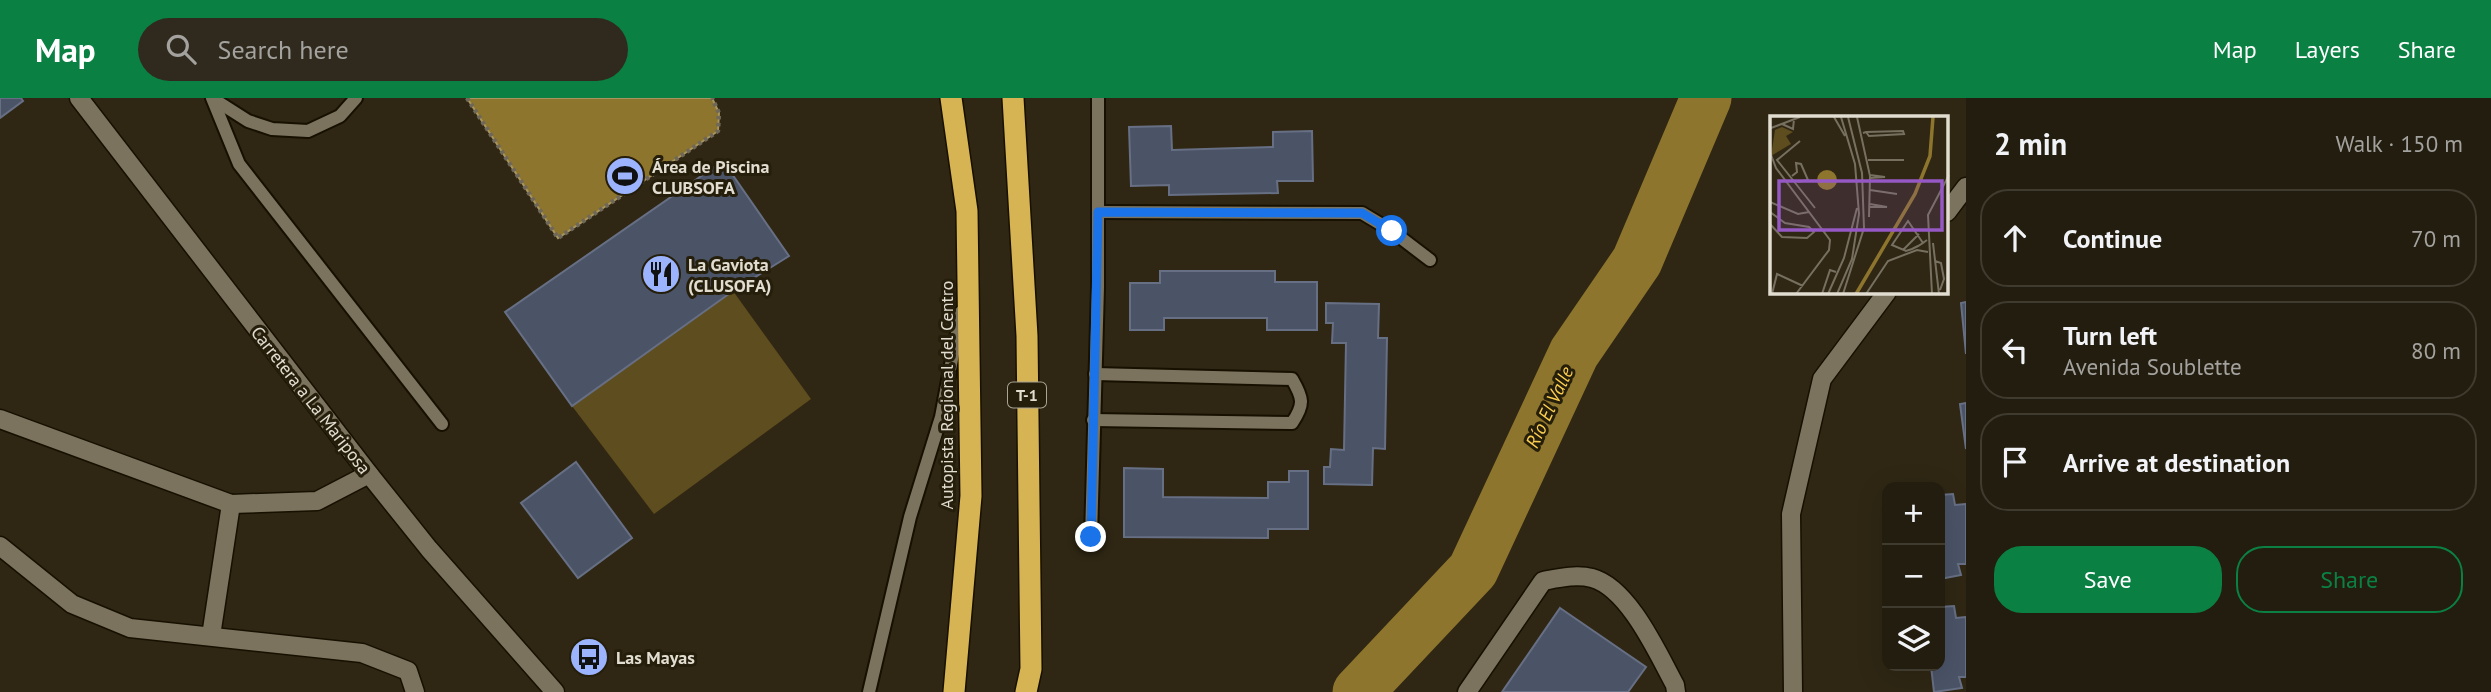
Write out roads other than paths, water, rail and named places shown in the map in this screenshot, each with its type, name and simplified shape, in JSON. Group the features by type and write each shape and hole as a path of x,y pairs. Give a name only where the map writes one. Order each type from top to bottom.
{"highway":[{"name":"Autopista Regional del Centro","path":"951,98 967,211 971,496 954,692"},
{"name":"T-1","path":"1013,98 1027,350 1031,668 1026,692"}],"street":[{"name":"Carretera a La Mariposa","path":"79,98 429,549 555,692"},
{"path":"1948,211 1966,187"},
{"path":"1793,692 1791,514 1822,379 1885,294"},
{"path":"0,419 231,504 317,501 369,474"},
{"path":"211,636 231,504"},
{"path":"0,546 72,604 130,628 362,653 408,671 415,692"},
{"path":"1467,692 1543,581 1577,576 1593,578 1609,586 1625,603 1646,632 1675,685 1676,692"}],"lane":[{"path":"213,99 248,121 272,129 308,131 340,116 356,98"},
{"path":"1091,537 1098,98"},
{"path":"213,99 239,164 442,424"},
{"path":"1098,212 1362,213 1392,231 1430,260"},
{"path":"869,692 910,517 941,417 968,274"},
{"path":"1093,419 1292,423 1301,410 1301,394 1292,379 1095,374"}],"waterway":[{"name":"Río El Valle","path":"1358,692 1473,570 1574,353 1637,261 1706,98"}],"place":[{"name":"Área de Piscina CLUBSOFA","path":"625,176"},
{"name":"La Gaviota (CLUSOFA)","path":"661,274"},
{"name":"Las Mayas","path":"589,657"}]}
